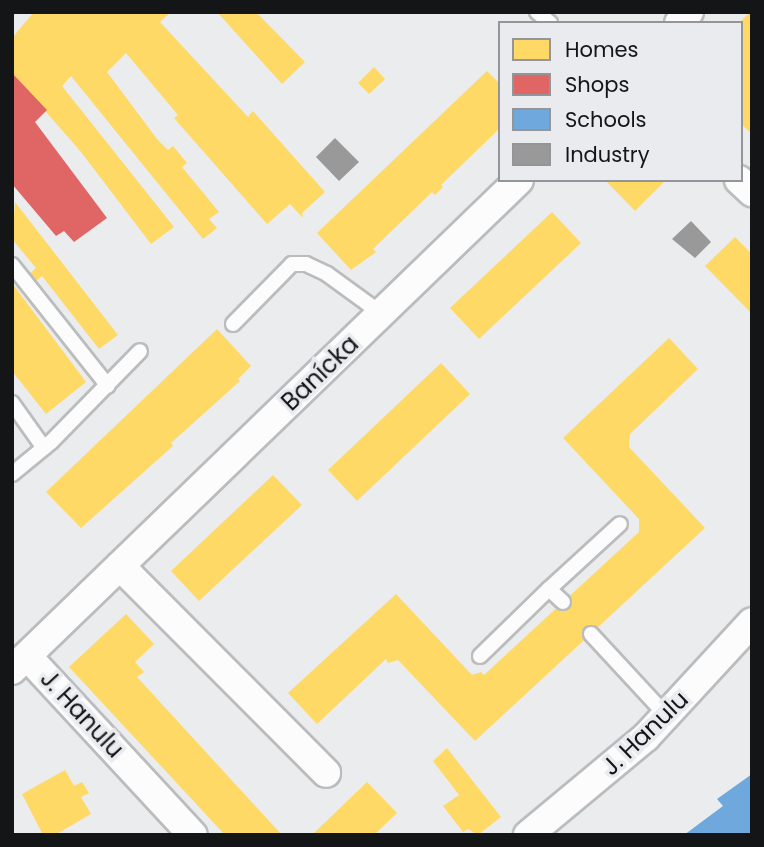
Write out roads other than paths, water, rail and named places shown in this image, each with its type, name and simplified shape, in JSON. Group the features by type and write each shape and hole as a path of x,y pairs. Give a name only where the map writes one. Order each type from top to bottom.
{"street":[{"name":"Banícka","path":"20,663 517,182"},
{"path":"121,566 326,773"},
{"name":"J. Hanulu","path":"528,835 667,716 752,622"},
{"name":"J. Hanulu","path":"20,663 193,835"}],"lane":[{"path":"233,324 292,264 306,264 327,274 382,314"},
{"path":"12,265 108,386"},
{"path":"12,474 44,448 140,352"},
{"path":"12,403 44,448"},
{"path":"480,656 620,524"},
{"path":"549,589 563,603"},
{"path":"591,634 667,716"}]}
